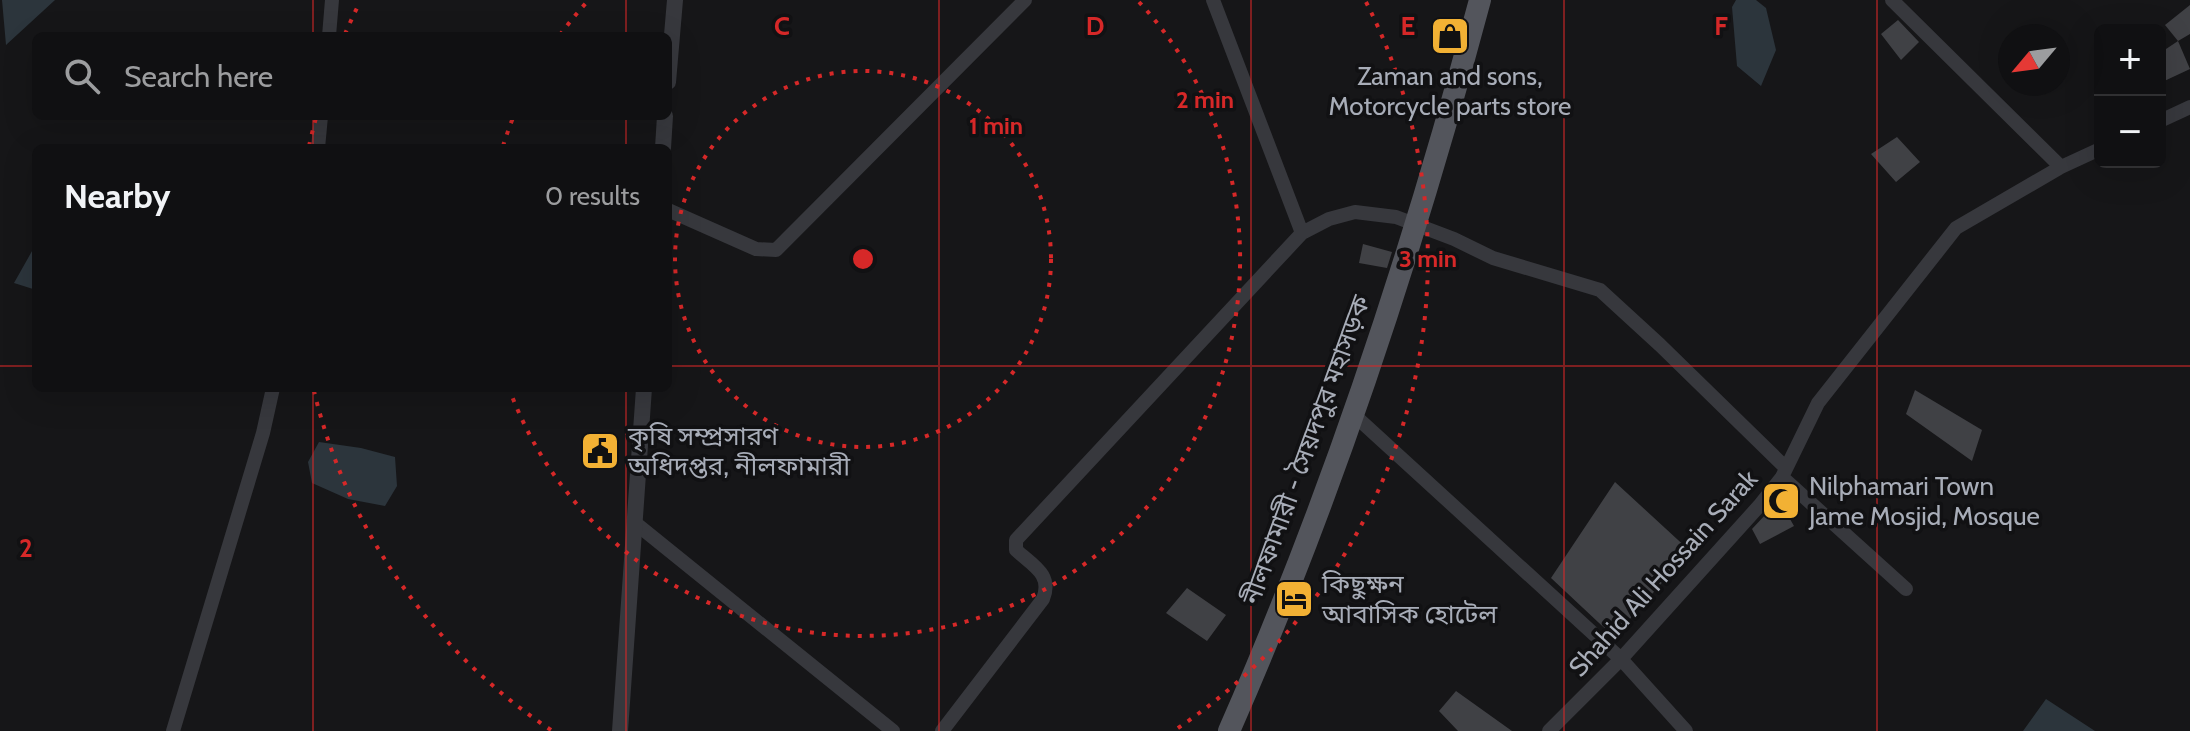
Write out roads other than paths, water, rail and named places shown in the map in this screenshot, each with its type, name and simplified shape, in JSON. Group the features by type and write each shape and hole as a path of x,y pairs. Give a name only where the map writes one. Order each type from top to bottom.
{"main road":[{"name":"নীলফামারী - সৈয়দপুর মহাসড়ক","path":"1229,731 1353,414 1449,116 1480,0"}],"street":[{"path":"329,32 332,0"},
{"path":"672,35 675,0"},
{"path":"672,212 756,249 776,250 1025,0"},
{"path":"1213,0 1302,233"},
{"path":"1892,0 2061,167"},
{"path":"2166,118 2190,107"},
{"path":"318,144 321,120"},
{"path":"663,144 665,120"},
{"name":"Shahid Ali Hossain Sarak","path":"1549,731 1621,659 1759,506 1784,472 1818,403 1956,228 2061,167 2094,152"},
{"path":"942,731 1043,599 1047,588 1046,578 1016,550 1016,540 1302,233 1329,219 1355,212 1396,217 1493,258 1600,290 1660,345 1784,472 1906,589"},
{"path":"173,731 263,433 272,392"},
{"path":"620,731 644,392"},
{"path":"1353,414 1621,659 1686,731"},
{"path":"634,522 893,731"}],"place":[{"name":"Zaman and sons, Motorcycle parts store","path":"1450,36"},
{"name":"কৃষি সম্প্রসারণ অধিদপ্তর, নীলফামারী","path":"600,451"},
{"name":"Nilphamari Town Jame Mosjid, Mosque","path":"1781,501"},
{"name":"কিছুক্ষন আবাসিক হোটেল","path":"1294,599"}]}
